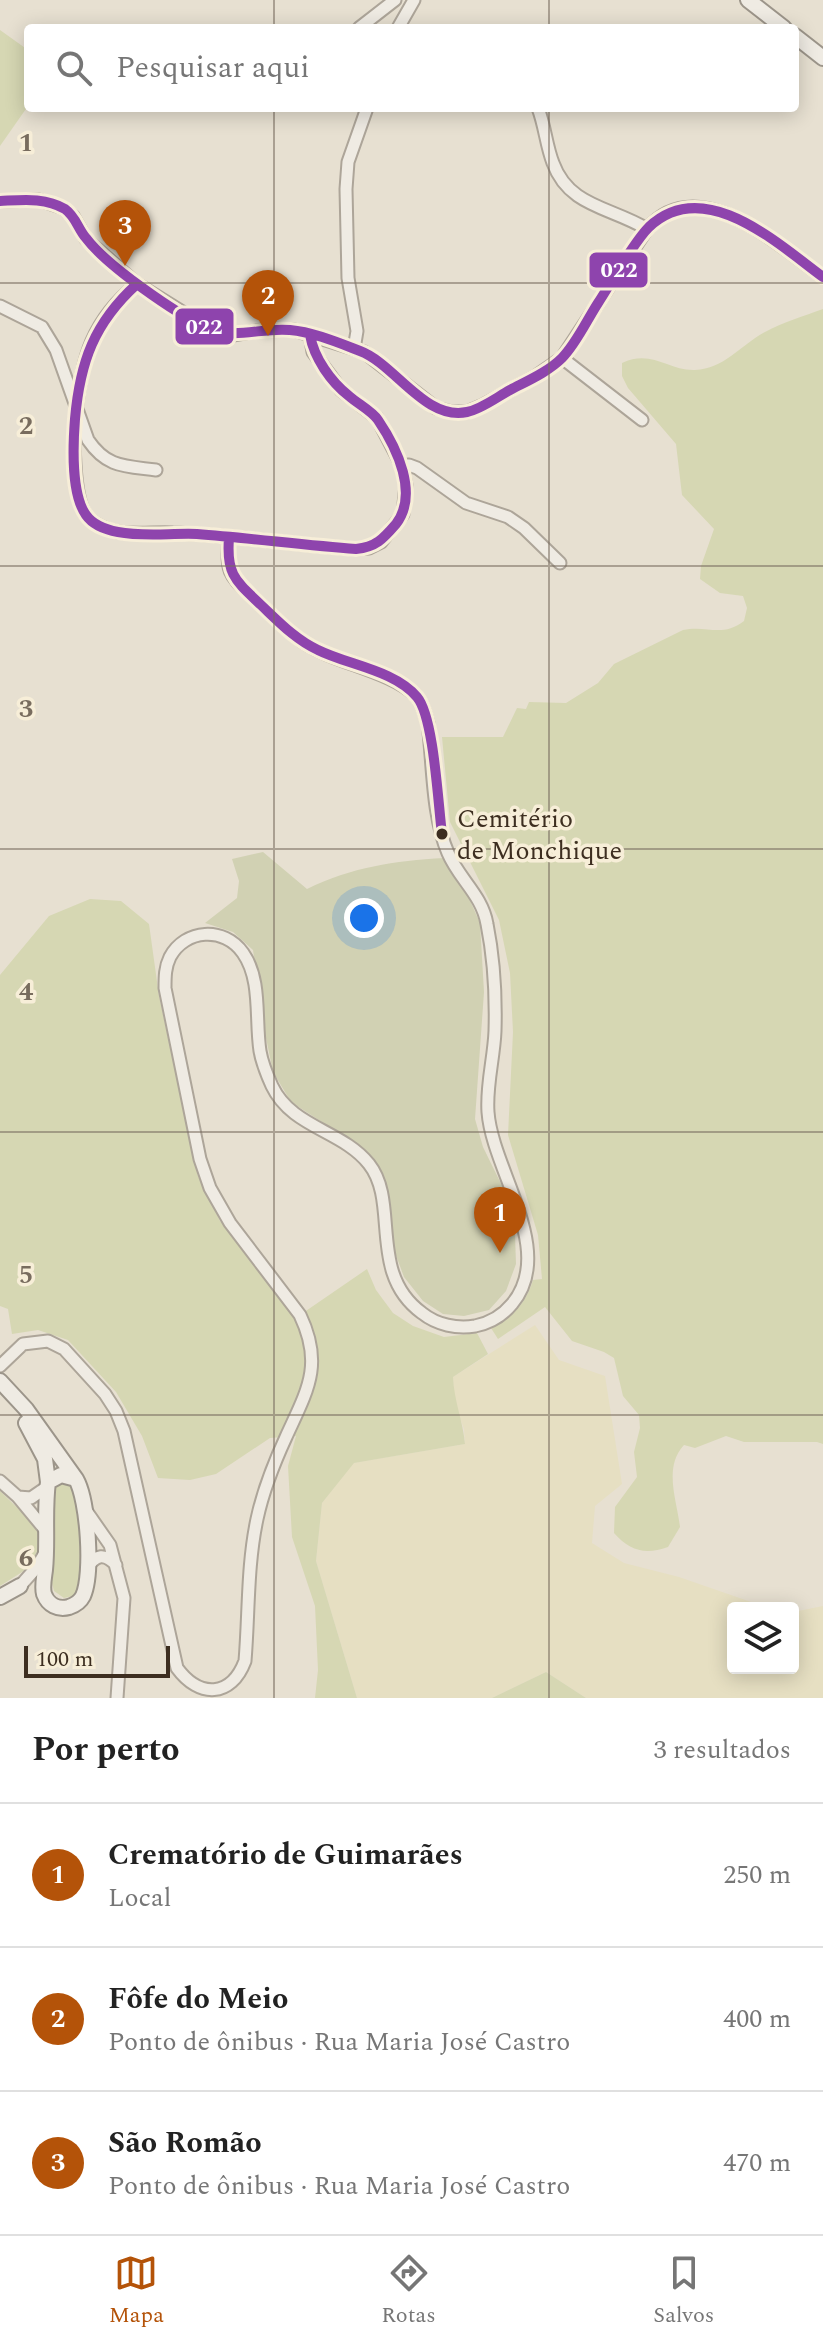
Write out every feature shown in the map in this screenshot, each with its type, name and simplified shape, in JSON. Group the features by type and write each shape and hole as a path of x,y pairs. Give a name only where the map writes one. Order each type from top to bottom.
{"street":[{"path":"364,24 395,0"},
{"path":"400,24 414,0"},
{"path":"748,0 779,24"},
{"path":"799,39 823,58"},
{"path":"354,349 357,331 348,278 346,189 348,162 366,112"},
{"path":"539,112 552,161 561,180 572,193 647,229"},
{"path":"0,201 39,200 63,208 73,216 86,239 137,284 192,320 220,333 243,334 285,329 354,349 377,361 436,408 452,412 467,412 481,406 562,358 647,229 664,213 685,208 708,208 731,214 823,277"},
{"path":"137,284 121,297 89,342 74,431 80,500 86,515 95,523 117,532 176,533 369,548 381,542 403,514 406,485 402,466 377,418 341,390 313,352 310,335"},
{"path":"0,306 42,327 56,350 88,440 107,461 156,470"},
{"path":"562,358 642,420"},
{"path":"402,466 417,468 466,503 508,517 560,563"},
{"path":"0,1366 23,1344 48,1341 64,1349 105,1394 124,1431 177,1668 185,1681 198,1691 222,1692 231,1686 245,1661 249,1569 257,1517 272,1470 311,1380 313,1356 309,1335 300,1315 218,1206 200,1159 165,988 166,969 171,955 183,942 197,935 212,933 227,939 241,949 252,967 260,1052 274,1090 284,1104 298,1118 359,1154 371,1167 379,1186 388,1257 403,1294 415,1308 430,1320 454,1327 478,1326 503,1315 520,1295 527,1272 520,1210 498,1157 488,1112 495,995 487,920 478,897 449,856 442,836 424,709 415,695 400,685 323,653 280,622 229,571 226,563 229,538"},
{"path":"0,1381 26,1409 83,1490 86,1510 85,1592 77,1603 65,1608 48,1602 43,1591 47,1549 45,1459 38,1441 0,1392"},
{"path":"18,1497 31,1498 61,1475 76,1479"},
{"path":"0,1481 47,1532"},
{"path":"86,1510 110,1545 124,1598 117,1698"},
{"path":"0,1597 20,1586 37,1567 47,1549"},
{"path":"87,1569 93,1558 101,1556 108,1557 116,1565"},
{"path":"20,1586 43,1591"}],"shaded area":[{"path":"535,1325 559,1360 605,1376 622,1484 595,1506 592,1543 624,1563 679,1577 751,1602 727,1602 727,1674 799,1674 799,1611 823,1606 823,1698 586,1698 546,1672 492,1698 357,1698 316,1561 322,1503 353,1463 465,1444 464,1429 454,1402 453,1377"}],"green space":[{"path":"0,30 24,47 24,112 0,146"},
{"path":"823,309 823,1444 744,1442 726,1436 695,1448 684,1445 674,1463 673,1474 680,1527 668,1547 638,1550 614,1533 615,1507 637,1477 634,1452 640,1428 639,1415 623,1396 614,1358 572,1341 545,1307 498,1339 491,1328 518,1308 533,1280 542,1279 538,1235 508,1135 513,1032 510,973 499,920 450,822 442,737 503,737 517,708 526,709 529,702 566,703 598,683 614,664 683,630 729,629 744,621 747,608 743,596 720,593 700,579 701,566 714,529 682,495 676,444 628,388 622,376 622,363 642,358 685,369 705,369 724,361 772,328"},
{"name":"Cemitério de Monchique","path":"263,852 307,889 340,875 374,866 444,858 465,889 480,923 484,992 475,1119 483,1147 511,1204 515,1235 516,1264 506,1291 489,1310 464,1316 443,1314 423,1301 404,1277 391,1242 384,1178 365,1150 291,1102 273,1072 253,950 233,932 205,923 237,898 239,881 232,859"},
{"path":"90,899 121,901 149,924 159,996 198,1176 220,1221 300,1315 367,1269 376,1290 393,1313 413,1326 444,1337 477,1333 488,1354 453,1377 465,1444 354,1463 322,1503 316,1561 357,1698 315,1698 318,1670 315,1606 292,1537 288,1466 296,1436 270,1438 216,1474 190,1480 158,1478 142,1436 116,1392 68,1340 38,1330 12,1334 8,1309 0,1306 0,975 49,916"},
{"path":"69,1481 78,1490 83,1561 79,1589 73,1596 64,1598 54,1591 52,1583 55,1547 52,1494 57,1484"},
{"path":"0,1491 36,1526 41,1543 30,1567 0,1586"},
{"path":"546,1672 586,1698 492,1698"}],"transit line":[{"name":"022","path":"0,201 41,201 65,209 109,262 160,300 207,328 228,333 290,330 326,338 373,358 424,400 452,412 467,412 484,406 544,372 562,358 636,243 649,227 670,213 693,208 716,211 739,220 823,277"},
{"name":"022","path":"137,284 100,329 85,362 77,398 74,468 78,495 81,506 92,522 109,530 137,534 197,534 356,549 374,544 387,534 403,512 406,499 398,457 375,417 330,377 319,361 310,335"},
{"name":"022","path":"229,538 229,561 234,576 288,630 318,650 396,680 417,697 428,723 442,834"}],"place":[{"name":"São Romão","path":"125,266"},
{"name":"Fôfe do Meio","path":"268,336"},
{"name":"Cemitério de Monchique","path":"442,834"},
{"name":"Crematório de Guimarães","path":"500,1253"}]}
